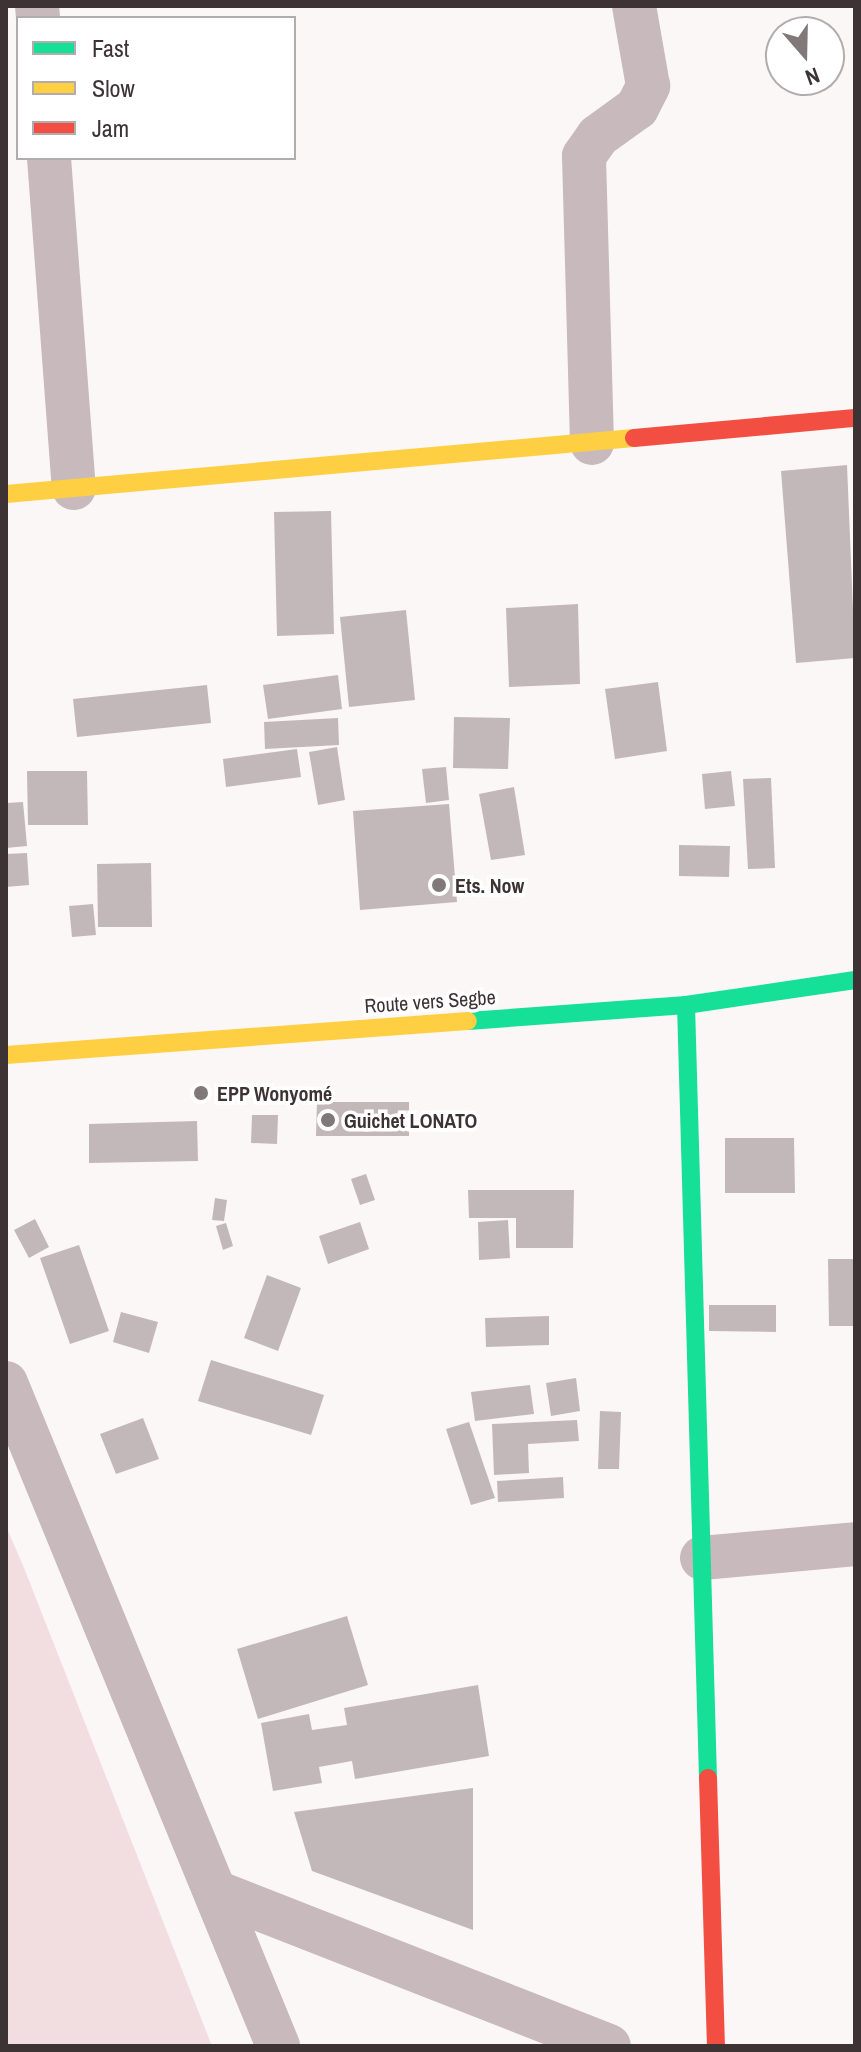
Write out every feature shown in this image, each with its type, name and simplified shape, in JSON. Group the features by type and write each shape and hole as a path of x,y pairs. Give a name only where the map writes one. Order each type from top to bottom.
{"street":[{"path":"592,443 584,156 598,136 637,108 648,86 634,6"},
{"path":"49,160 74,488"},
{"path":"6,494 855,418"},
{"name":"Route vers Segbe","path":"6,1055 686,1005 855,980"},
{"path":"686,1005 716,2046"},
{"path":"6,1383 278,2046"},
{"path":"702,1558 855,1544"},
{"path":"216,1892 609,2046"}],"shaded area":[{"path":"6,1526 24,1568 212,2046 6,2046"}],"building":[{"path":"847,465 855,658 796,663 781,471"},
{"path":"331,511 334,634 277,636 274,512"},
{"path":"578,604 580,684 509,687 506,608"},
{"path":"406,610 415,700 349,707 340,617"},
{"path":"338,675 342,709 268,719 263,685"},
{"path":"658,682 667,751 615,759 605,689"},
{"path":"207,685 211,723 77,737 73,699"},
{"path":"454,717 510,718 508,769 453,768"},
{"path":"338,718 339,745 265,749 264,722"},
{"path":"337,747 345,800 318,805 309,752"},
{"path":"297,749 301,777 226,787 223,759"},
{"path":"446,767 449,800 426,803 422,769"},
{"path":"27,771 87,771 88,825 28,825"},
{"path":"731,771 735,806 705,809 702,774"},
{"path":"771,778 775,868 748,869 743,779"},
{"path":"514,787 525,855 491,860 479,794"},
{"path":"23,802 27,846 6,848 6,803"},
{"path":"449,804 457,902 360,910 353,811"},
{"path":"679,845 730,846 729,877 679,876"},
{"path":"27,853 29,885 6,887 6,854"},
{"path":"151,863 152,927 98,927 97,864"},
{"path":"93,904 96,935 72,937 69,906"},
{"path":"317,1102 409,1102 409,1136 316,1136"},
{"path":"252,1115 278,1115 277,1144 251,1143"},
{"path":"197,1121 198,1161 89,1163 89,1124"},
{"path":"725,1138 794,1138 795,1193 725,1193"},
{"path":"366,1174 375,1200 360,1205 351,1179"},
{"path":"468,1190 574,1190 573,1248 516,1248 516,1218 469,1218"},
{"path":"215,1198 227,1200 224,1221 212,1220"},
{"path":"35,1219 49,1247 29,1258 14,1230"},
{"path":"508,1220 510,1258 479,1260 478,1222"},
{"path":"360,1222 369,1249 328,1264 319,1236"},
{"path":"226,1223 233,1246 223,1250 216,1226"},
{"path":"79,1245 109,1331 70,1344 40,1258"},
{"path":"828,1259 855,1259 855,1326 829,1326"},
{"path":"267,1275 301,1288 278,1351 244,1338"},
{"path":"709,1305 776,1305 776,1332 709,1331"},
{"path":"121,1312 158,1322 149,1353 113,1342"},
{"path":"549,1316 549,1345 486,1347 485,1318"},
{"path":"211,1360 324,1395 311,1435 198,1401"},
{"path":"576,1378 580,1411 551,1416 546,1383"},
{"path":"530,1385 534,1414 475,1421 471,1392"},
{"path":"600,1411 621,1412 619,1469 598,1469"},
{"path":"143,1418 159,1459 116,1474 100,1434"},
{"path":"577,1420 579,1441 528,1444 529,1473 494,1475 492,1424"},
{"path":"469,1422 495,1498 471,1505 446,1429"},
{"path":"563,1477 564,1498 498,1502 497,1481"},
{"path":"347,1616 368,1685 258,1719 237,1649"},
{"path":"478,1685 489,1756 355,1779 352,1761 319,1767 322,1783 273,1791 261,1723 309,1714 312,1730 347,1725 344,1708"},
{"path":"473,1788 473,1930 312,1871 294,1812"}],"traffic: fast":[{"path":"468,1021 686,1005 855,980"},
{"path":"686,1005 708,1778"}],"traffic: slow":[{"path":"6,494 634,438"},
{"path":"6,1055 468,1021"}],"traffic: jam":[{"path":"634,438 855,418"},
{"path":"708,1778 716,2046"}],"place":[{"name":"Ets. Now","path":"439,885"},
{"name":"EPP Wonyomé","path":"201,1093"},
{"name":"Guichet LONATO","path":"328,1120"}]}
